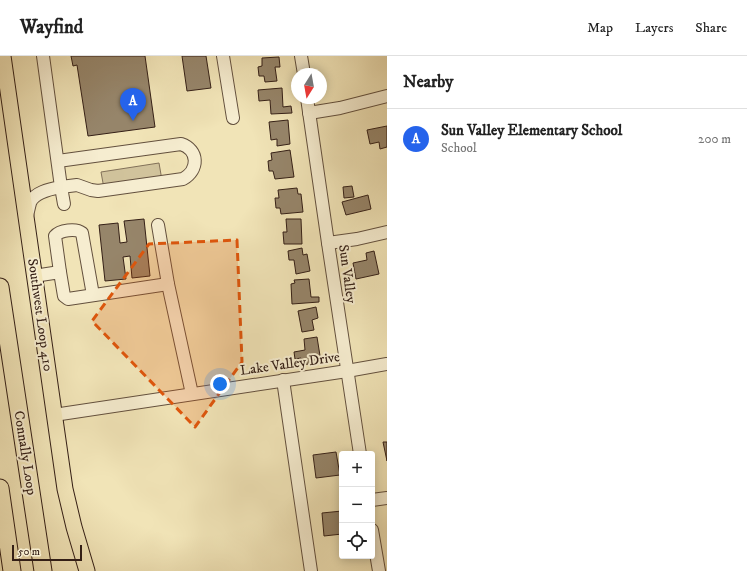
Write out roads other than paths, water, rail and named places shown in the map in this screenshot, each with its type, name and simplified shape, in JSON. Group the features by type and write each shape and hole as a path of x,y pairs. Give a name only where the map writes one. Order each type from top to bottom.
{"highway":[{"name":"Connally Loop","path":"0,287 43,571"},
{"path":"0,488 12,571"}],"main road":[{"name":"Southwest Loop 410","path":"3,56 54,415 68,500 87,571"}],"street":[{"path":"43,56 64,204"},
{"path":"223,56 233,118"},
{"path":"301,56 303,68"},
{"path":"309,113 340,108 387,96"},
{"name":"Sun Valley","path":"308,104 360,451"},
{"path":"26,223 30,203 33,198 43,192 61,187 77,185 98,191 183,179 190,175 195,162 193,153 188,146 181,144 58,161"},
{"path":"158,225 168,284 192,394"},
{"path":"90,296 82,233 77,230 58,233 55,236 65,298 90,296 168,284"},
{"path":"328,243 387,232"},
{"path":"34,276 60,272"},
{"name":"Lake Valley Drive","path":"54,415 387,364"},
{"path":"283,380 311,571"},
{"path":"375,500 387,498"},
{"path":"375,550 378,571"}],"place":[{"name":"Sun Valley Elementary School","path":"133,121"}]}
